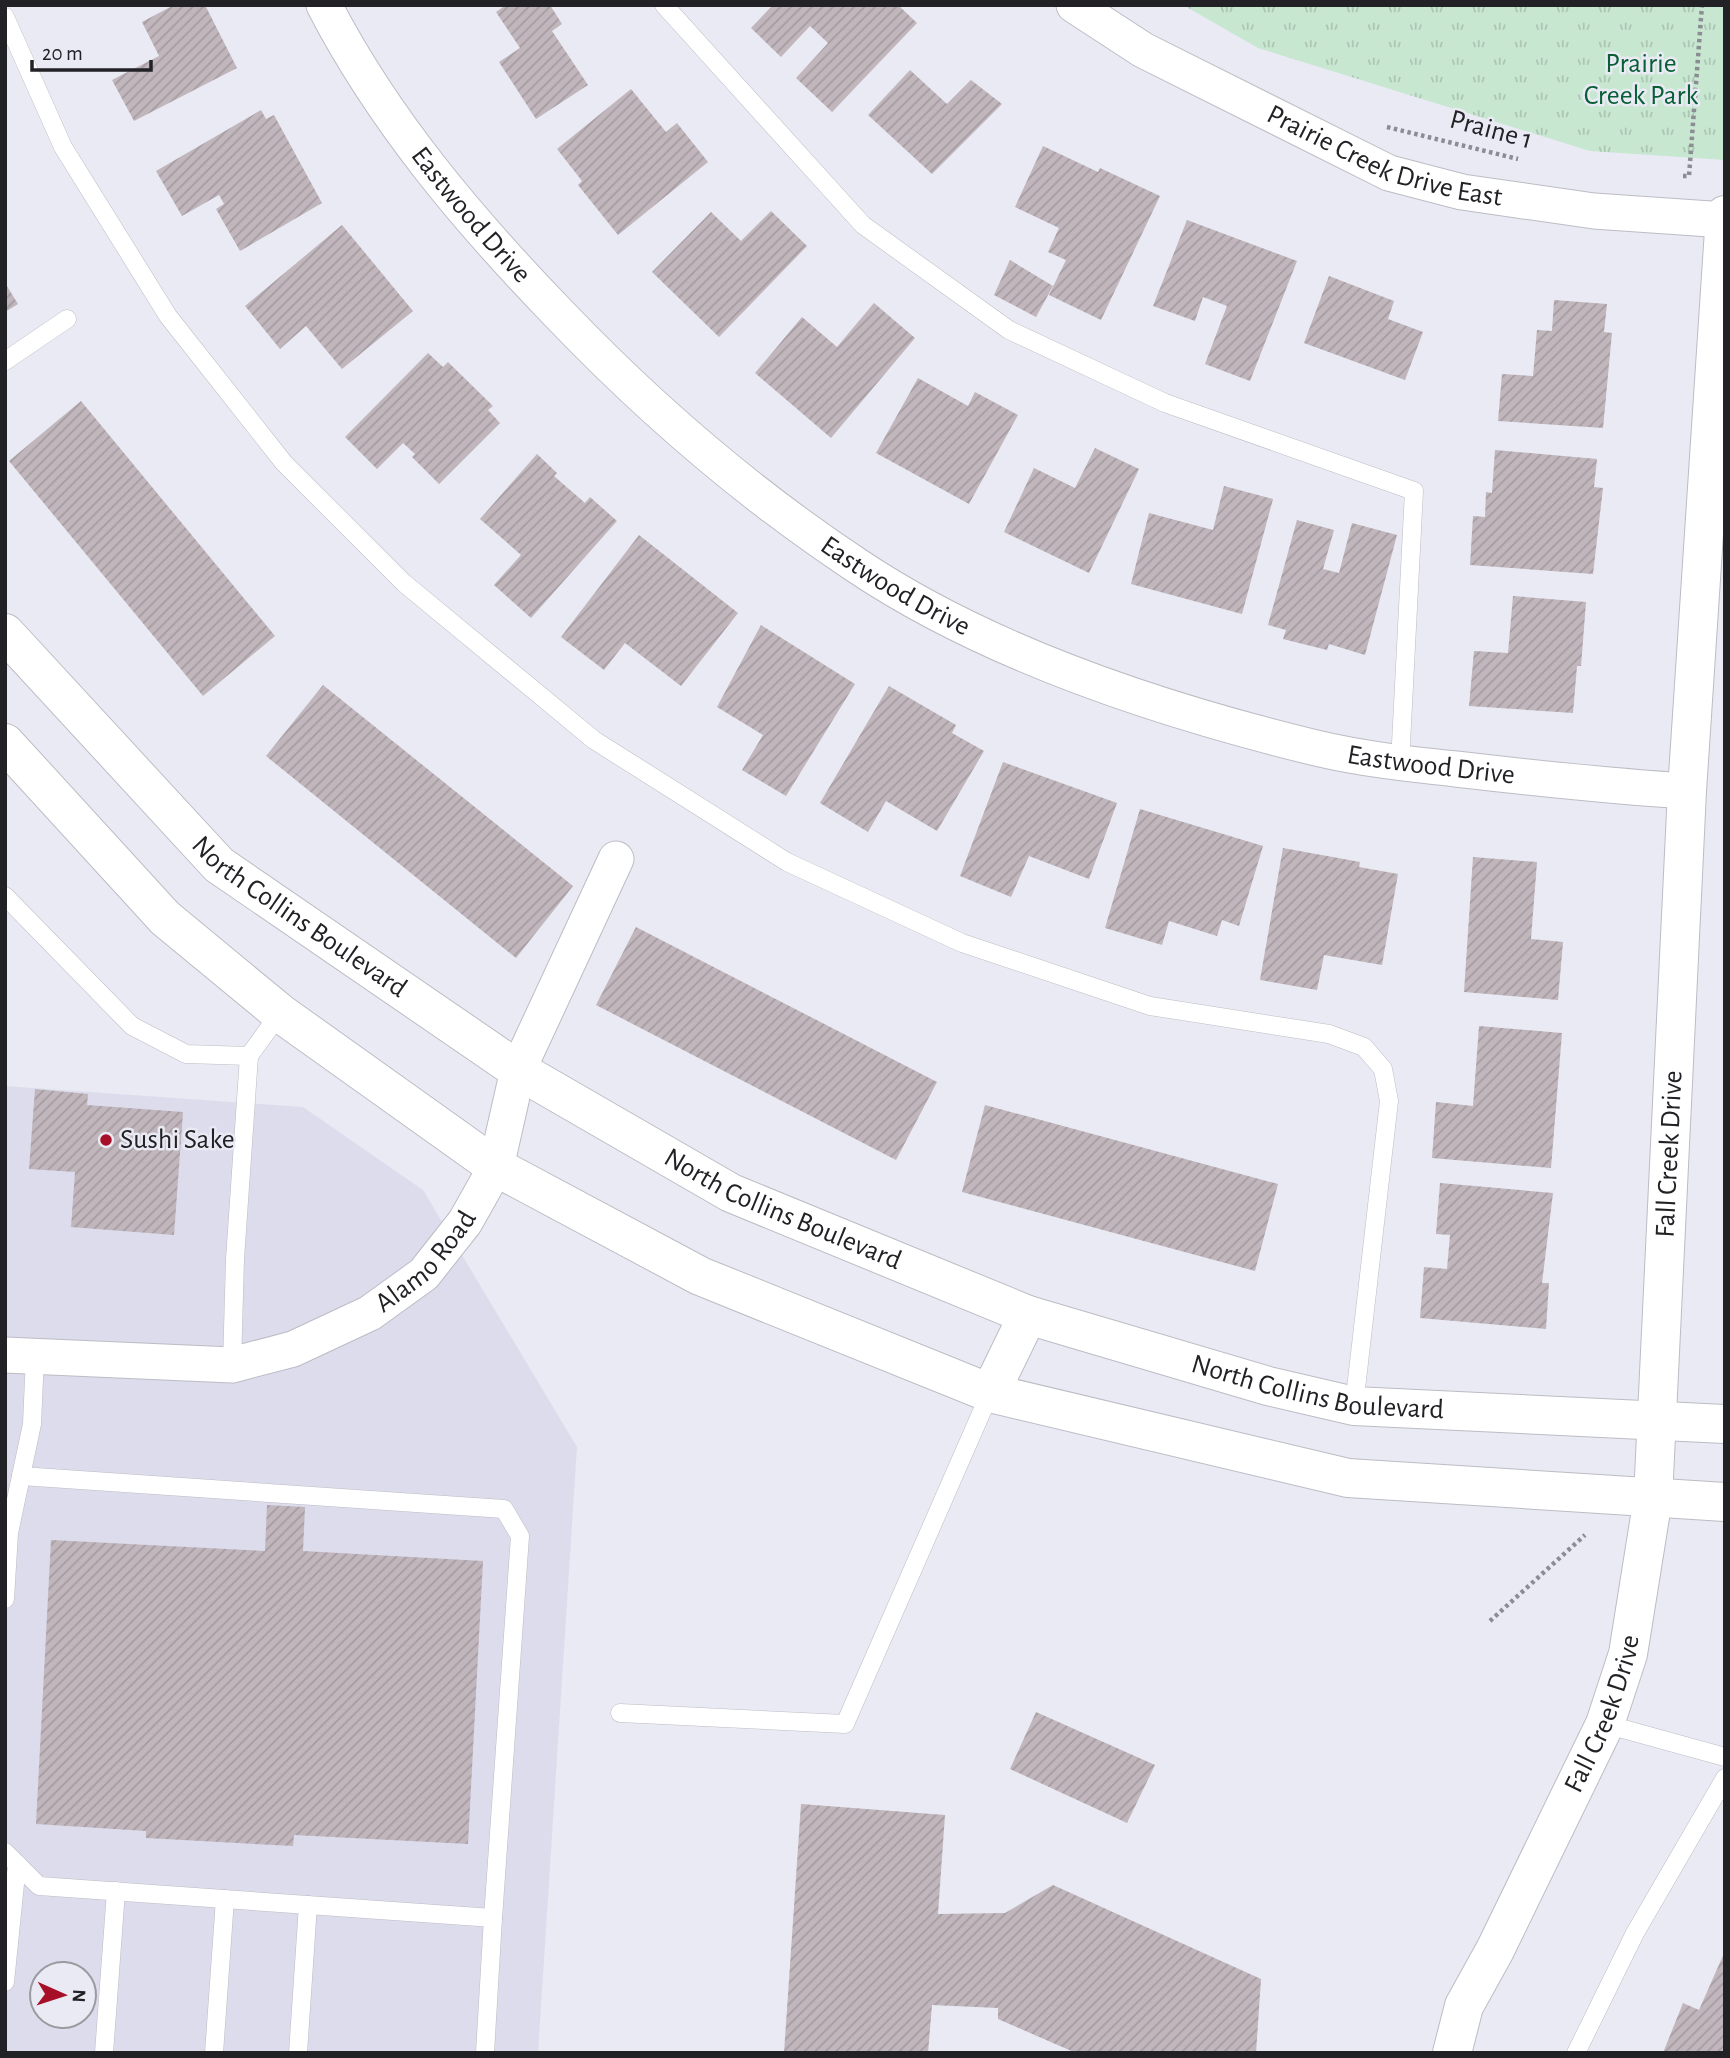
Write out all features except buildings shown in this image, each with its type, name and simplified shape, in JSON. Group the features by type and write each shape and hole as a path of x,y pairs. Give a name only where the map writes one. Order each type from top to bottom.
{"main road":[{"name":"Fall Creek Drive","path":"1452,2053 1464,2006 1495,1950 1605,1724 1628,1654 1653,1498 1687,790 1725,218"},
{"name":"North Collins Boulevard","path":"5,633 219,864 518,1070 731,1193 1028,1315 1268,1386 1354,1406 1725,1424"},
{"path":"5,743 165,918 280,1013 496,1167 699,1276 990,1393 1348,1478 1725,1502"},
{"path":"990,1393 1028,1315"}],"street":[{"name":"Eastwood Drive","path":"324,5 381,101 436,178 524,277 663,416 857,566 962,625 1098,684 1318,748 1400,763 1579,784 1687,790"},
{"name":"Prairie Creek Drive East","path":"1074,5 1143,50 1389,173 1461,192 1594,211 1725,218"},
{"name":"Alamo Road","path":"20,1356 232,1364 293,1349 370,1313 424,1274 465,1222 496,1167 518,1070 616,859"}],"lane":[{"path":"664,5 863,225 1010,330 1165,403 1414,491 1400,763"},
{"path":"5,17 63,147 168,316 284,463 404,583 594,740 787,862 962,943 1150,1006 1329,1034 1364,1047 1383,1069 1389,1101 1354,1406"},
{"path":"5,361 67,319"},
{"path":"5,896 132,1026 186,1054 249,1056"},
{"path":"232,1364 235,1259 249,1056 280,1013"},
{"path":"5,1599 9,1532 33,1424 20,1356"},
{"path":"620,1713 845,1724 990,1393"},
{"path":"21,1476 504,1509 520,1535 485,2053"},
{"path":"1605,1724 1725,1757"},
{"path":"1576,2053 1635,1933 1725,1778"},
{"path":"11,1858 39,1886 493,1918"},
{"path":"5,1982 11,1858"},
{"path":"104,2053 116,1891"},
{"path":"214,2053 225,1899"},
{"path":"298,2053 308,1905"}],"path":[{"path":"1675,176 1689,176 1702,5"},
{"name":"Praine 1","path":"1373,124 1529,162"},
{"path":"1490,1621 1585,1535"}],"shaded area":[{"path":"5,1086 303,1107 423,1190 577,1447 538,2053 5,2053"}],"green space":[{"name":"Prairie Creek Park","path":"1183,5 1725,5 1725,160 1590,151 1258,48"}],"place":[{"name":"Sushi Sake","path":"106,1140"}]}
